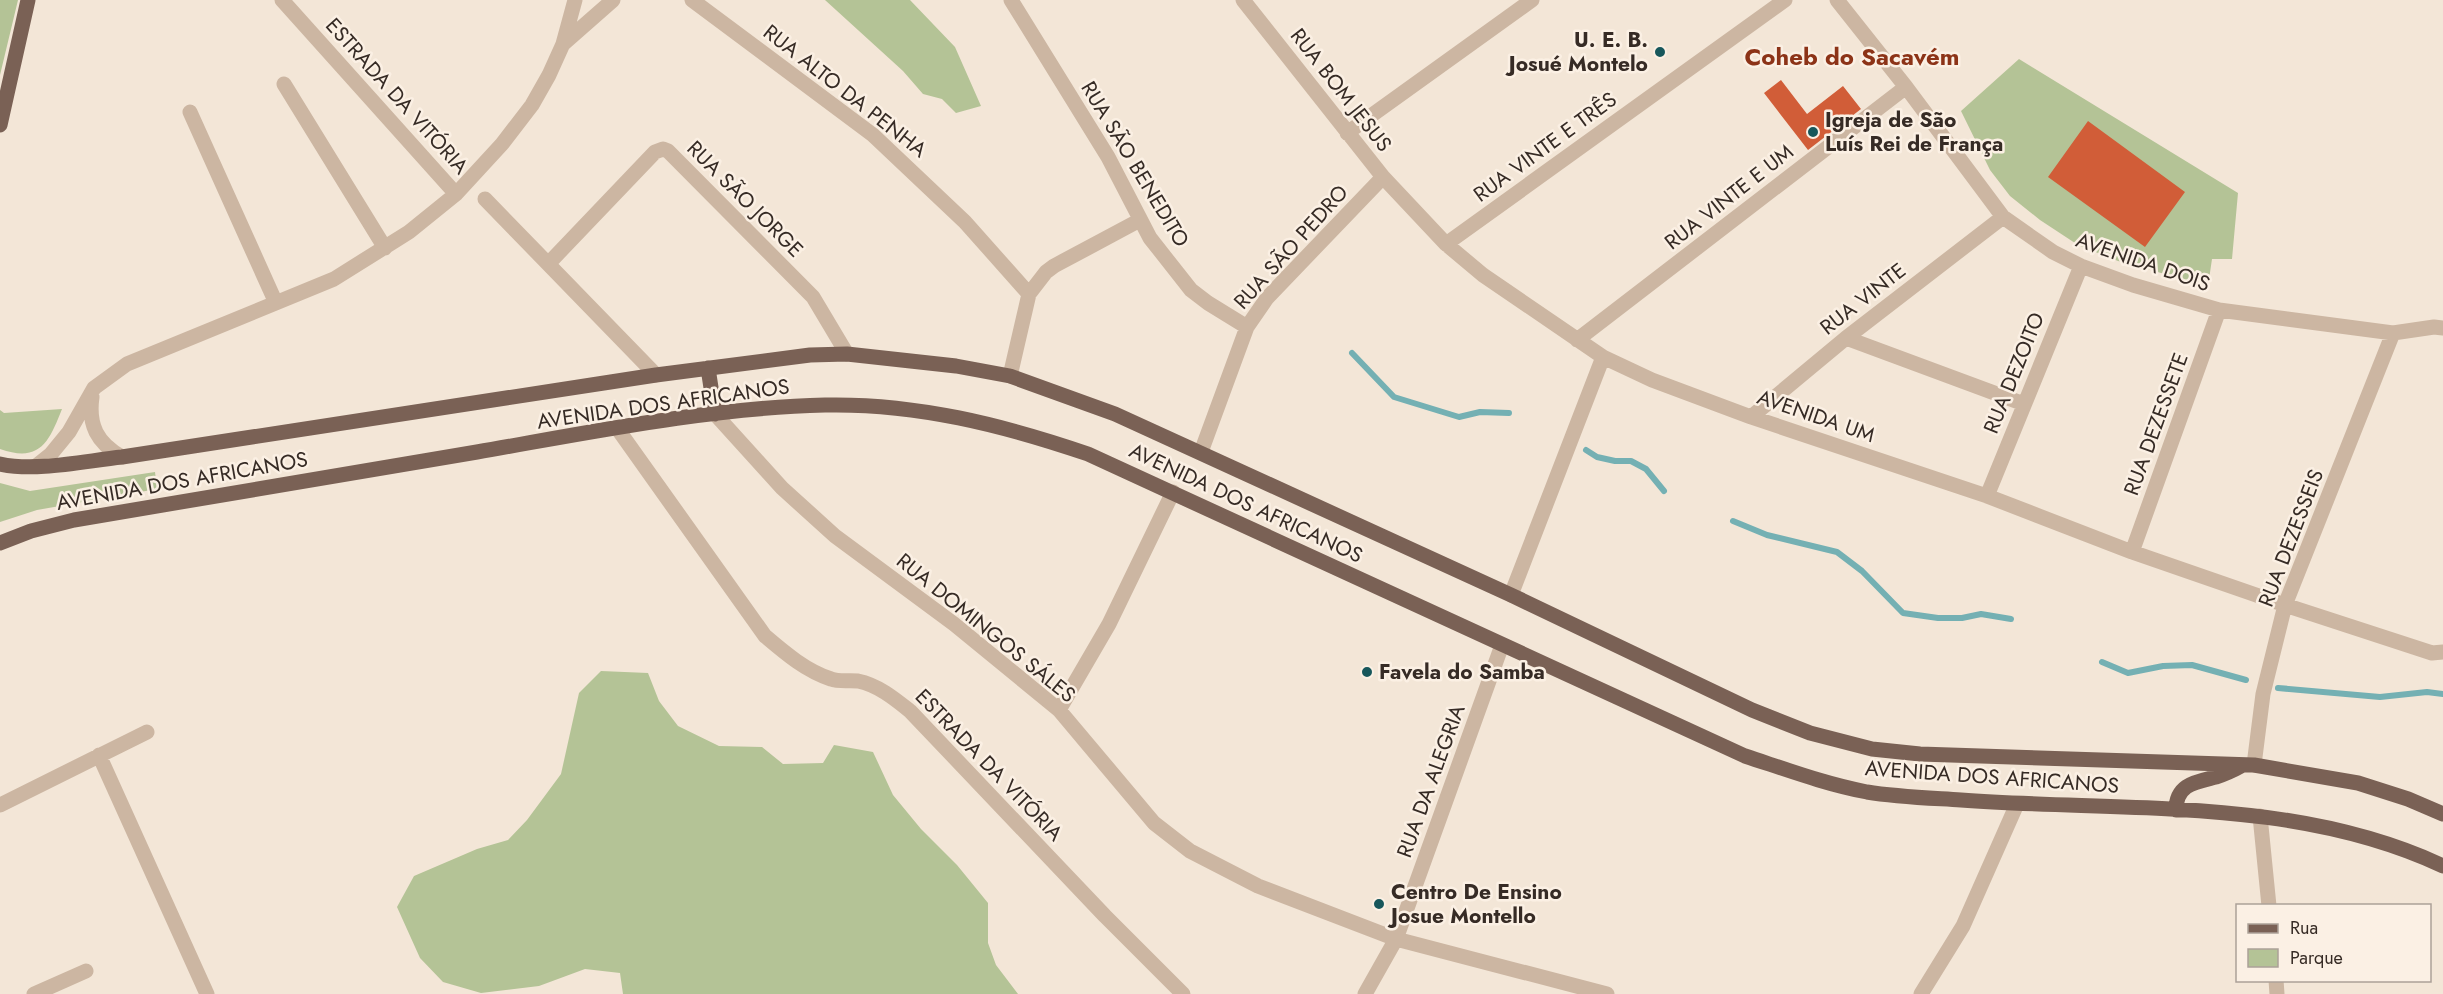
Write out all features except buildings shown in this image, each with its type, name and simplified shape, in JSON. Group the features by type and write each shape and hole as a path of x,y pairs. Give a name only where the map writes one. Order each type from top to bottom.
{"main road":[{"path":"0,124 28,0"},
{"name":"AVENIDA DOS AFRICANOS","path":"0,464 36,466 122,457 656,375 810,355 847,354 956,366 1010,376 1115,414 1511,595 1752,710 1810,733 1872,749 1920,754 2250,764 2358,783 2408,799 2443,814"},
{"path":"708,368 715,414"},
{"name":"AVENIDA DOS AFRICANOS","path":"0,543 31,531 74,520 617,428 715,414 826,405 885,407 948,415 997,425 1088,454 1745,756 1814,779 1868,792 2017,804 2176,810 2260,816 2336,830 2390,845 2443,866"},
{"path":"2176,810 2180,794 2190,783 2250,764"}],"street":[{"name":"ESTRADA DA VITÓRIA","path":"282,0 456,194"},
{"path":"36,466 51,454 69,432 94,388 127,364 334,279 386,248 456,194 502,144 532,105 563,44 575,0"},
{"path":"563,44 613,0"},
{"name":"RUA ALTO DA PENHA","path":"692,0 880,141 965,222 1029,294"},
{"name":"RUA SÃO BENEDITO","path":"1011,0 1108,157 1150,238 1191,290 1247,327"},
{"name":"RUA BOM JESUS","path":"1244,0 1383,177"},
{"path":"1347,133 1532,0"},
{"name":"RUA VINTE E TRÊS","path":"1446,244 1785,0"},
{"name":"AVENIDA DOIS","path":"1837,0 1906,87 2003,217 2026,235 2081,266 2165,296 2219,310 2393,333 2443,328"},
{"path":"284,84 386,248"},
{"name":"RUA VINTE E UM","path":"1577,340 1906,87"},
{"path":"190,112 276,303"},
{"name":"RUA SÃO JORGE","path":"549,263 655,152 663,149 668,151 813,297 847,354"},
{"name":"AVENIDA UM","path":"1383,177 1446,244 1483,275 1603,357 1630,371 1751,417 1987,496 2132,552 2285,605 2432,653 2443,652"},
{"name":"RUA SÃO PEDRO","path":"1201,452 1247,327 1268,298 1383,177"},
{"path":"485,200 656,375"},
{"name":"RUA VINTE","path":"1751,417 1846,338 2003,217"},
{"path":"1010,376 1029,294 1041,277 1054,266 1140,220"},
{"name":"RUA DEZOITO","path":"1987,496 2081,266"},
{"name":"RUA DEZESSETE","path":"2132,552 2219,310"},
{"name":"RUA DEZESSEIS","path":"2250,764 2263,694 2285,605 2393,333"},
{"path":"1846,338 2024,404"},
{"path":"1511,595 1603,357"},
{"path":"94,388 90,411 92,427 106,446 122,457"},
{"name":"RUA DOMINGOS SÁLES","path":"715,414 782,488 835,536 954,624 1059,710 1154,824 1190,851 1258,886 1396,939 1607,994"},
{"name":"ESTRADA DA VITÓRIA","path":"617,428 765,636 788,656 809,669 832,680 860,681 887,693 910,711 1105,916 1183,994"},
{"path":"1059,710 1109,624 1173,492"},
{"name":"RUA DA ALEGRIA","path":"1365,994 1396,939 1502,645"},
{"path":"0,805 147,732"},
{"path":"99,755 207,994"},
{"path":"1921,994 1963,926 2017,804"},
{"path":"2260,816 2269,904"},
{"path":"34,994 86,971"}],"green space":[{"path":"0,0 18,0 0,75"},
{"path":"825,0 910,0 955,47 981,106 956,113 942,99 923,94 903,71"},
{"path":"2019,59 2238,193 2232,259 2212,259 2208,286 2118,261 2078,245 2040,220 2010,196 1990,170 1961,111"},
{"path":"62,409 52,431 41,447 25,453 0,449 0,410 4,413"},
{"path":"155,472 157,489 37,510 0,522 0,483 30,491"},
{"path":"601,671 648,673 659,701 678,726 719,746 762,747 783,764 823,763 834,745 873,752 893,795 921,829 957,865 988,903 988,943 996,965 1018,994 623,994 620,973 585,969 539,986 481,993 443,982 420,958 397,907 414,876 477,849 508,840 527,820 561,774 579,693"}],"waterway":[{"path":"1352,353 1394,397 1459,417 1480,412 1509,413"},
{"path":"1586,450 1597,457 1615,461 1631,461 1646,469 1664,491"},
{"path":"1733,521 1767,535 1837,552 1862,571 1903,613 1938,618 1962,618 1981,614 2011,619"},
{"path":"2102,662 2128,673 2163,666 2192,665 2246,680"},
{"path":"2278,688 2380,697 2427,692 2443,694"}],"place":[{"name":"U. E. B. Josué Montelo","path":"1660,52"},
{"name":"Igreja de São Luís Rei de França","path":"1813,132"},
{"name":"Favela do Samba","path":"1367,672"},
{"name":"Centro De Ensino Josue Montello","path":"1379,904"}],"district":[{"name":"Coheb do Sacavém","path":"1852,56"}]}
